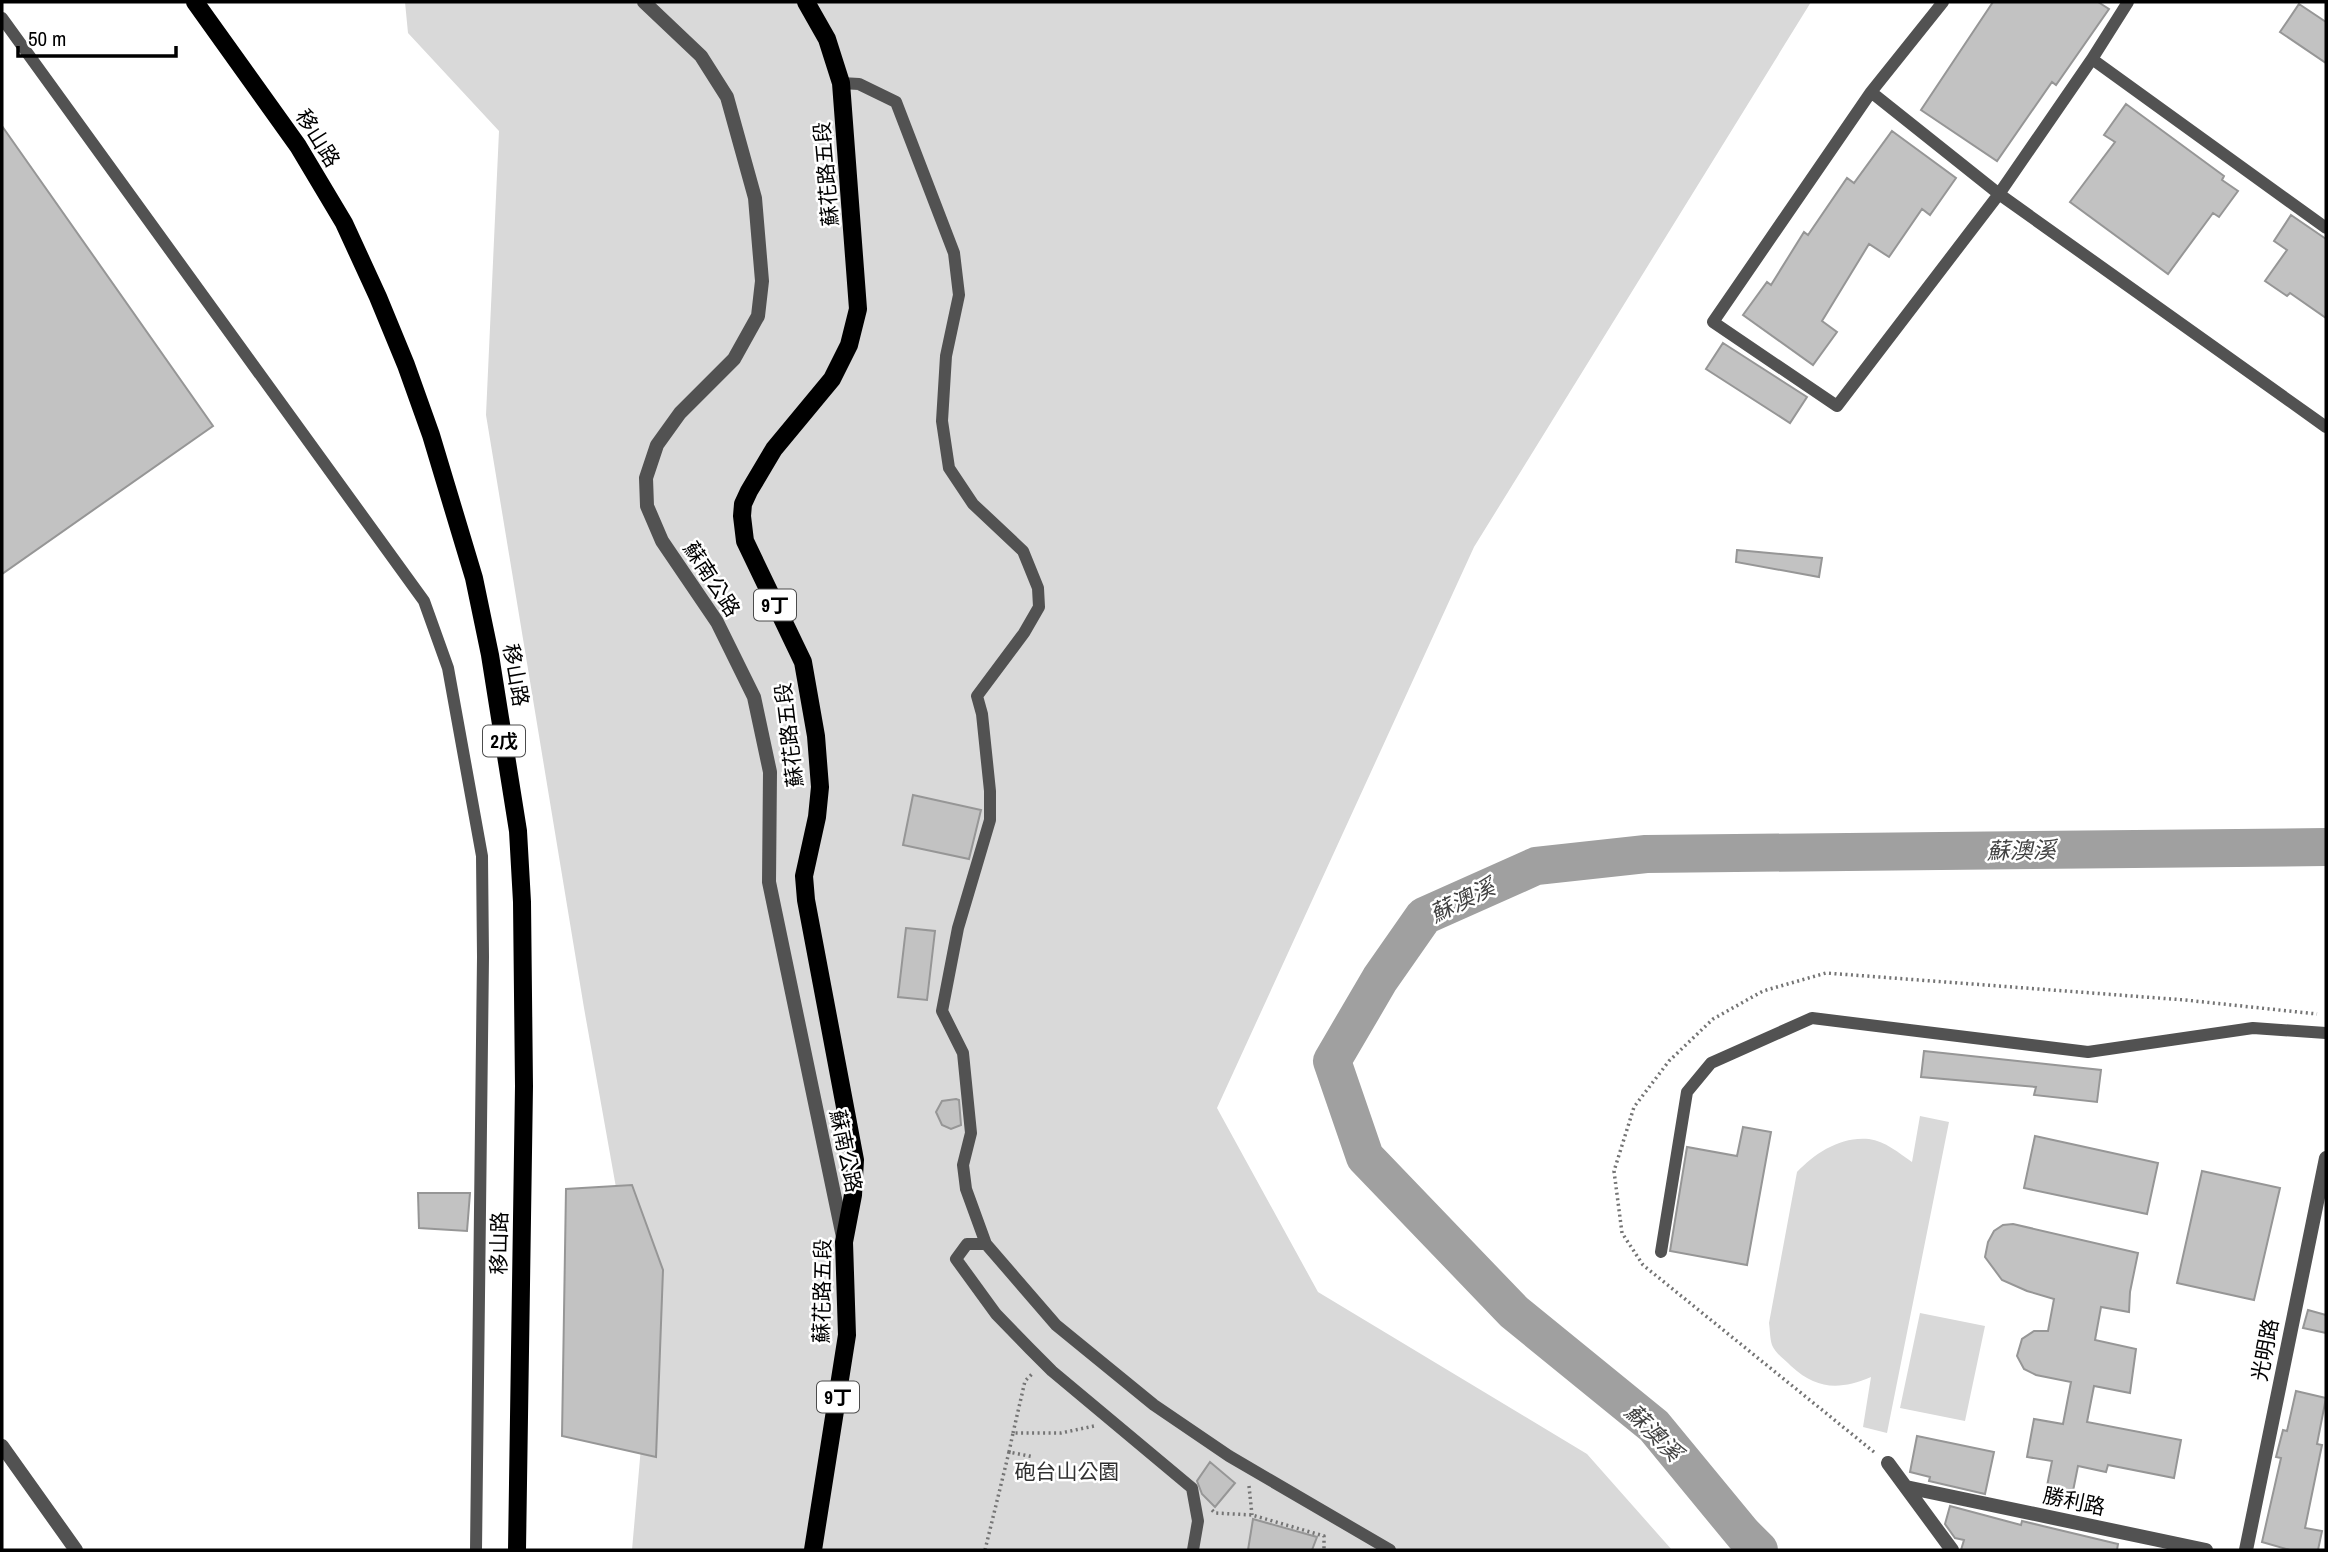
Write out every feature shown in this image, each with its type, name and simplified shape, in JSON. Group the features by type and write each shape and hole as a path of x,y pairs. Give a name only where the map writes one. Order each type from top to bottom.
{"main road":[{"name":"移山路","path":"195,2 298,146 344,223 406,365 435,448 474,578 490,655 518,831 522,902 524,1086 517,1550"},
{"name":"蘇花路五段","path":"806,2 827,39 841,83 858,309 849,345 832,379 774,449 749,491 743,504 742,516 745,541 803,662 816,736 820,787 817,817 804,876 806,900 855,1160 853,1195 844,1242 847,1335 813,1550"}],"street":[{"name":"蘇南公路","path":"644,2 701,56 727,97 755,198 762,282 758,316 734,359 680,413 657,445 646,478 647,506 662,541 717,622 754,697 770,772 769,882 844,1242"},
{"name":"光明路","path":"2246,1550 2326,1158"},
{"path":"2310,1230 2326,1233"},
{"path":"2,1446 76,1550"},
{"path":"1888,1463 1952,1550"},
{"name":"勝利路","path":"1906,1487 2206,1550"}],"lane":[{"path":"1943,2 1871,92 1713,322 1837,406 1999,194 2128,2"},
{"path":"2,18 424,601 448,668 482,856 475,1550"},
{"path":"2092,59 2326,228"},
{"path":"841,83 859,84 896,102 954,253 959,295 946,356 942,421 949,468 973,504 1023,551 1038,588 1039,607 1024,633 977,696 982,714 990,791 990,820 958,928 942,1011 963,1053 971,1133 963,1166 966,1189 986,1244 1056,1325 1154,1405 1247,1466 1390,1550"},
{"path":"1871,92 1999,194 2326,427"},
{"path":"1661,1252 1688,1092 1711,1063 1812,1018 2088,1052 2253,1028 2326,1033"},
{"path":"986,1244 967,1244 956,1259 996,1314 1045,1364 1192,1488 1198,1521 1193,1550"}],"path":[{"path":"1888,1463 1643,1265 1622,1233 1614,1171 1633,1107 1669,1061 1713,1019 1763,990 1826,973 2185,1000 2326,1015"},
{"path":"985,1550 1025,1381 1045,1364"},
{"path":"1013,1433 1061,1433 1113,1422"},
{"path":"1009,1452 1034,1457"},
{"path":"1247,1466 1252,1515"},
{"path":"1194,1496 1215,1513 1252,1515 1324,1535 1324,1550"}],"green space":[{"name":"砲台山公園","path":"405,2 1811,2 1474,547 1217,1108 1318,1292 1587,1454 1672,1550 632,1550 648,1367 584,1008 486,415 499,131 408,33"},
{"path":"1920,1116 1949,1122 1887,1433 1863,1427 1871,1377 1839,1386 1810,1380 1775,1351 1771,1343 1769,1323 1797,1172 1829,1147 1859,1139 1881,1142 1912,1162"},
{"path":"1920,1313 1985,1326 1965,1421 1900,1408"}],"building":[{"path":"1993,2 2098,2 2109,9 2056,85 2052,82 1997,161 1921,110"},
{"path":"2299,4 2326,22 2326,63 2280,32"},
{"path":"2126,104 2224,176 2222,180 2238,191 2219,217 2213,213 2168,274 2070,202 2115,142 2104,135"},
{"path":"2,126 213,426 2,574"},
{"path":"1892,131 1956,178 1930,215 1922,209 1889,257 1869,244 1822,321 1837,332 1813,365 1743,315 1767,282 1771,285 1804,232 1808,235 1847,178 1854,183"},
{"path":"2291,215 2326,239 2326,318 2290,293 2287,296 2265,281 2287,250 2274,241"},
{"path":"1723,343 1807,397 1790,423 1706,369"},
{"path":"1737,550 1822,558 1819,577 1736,562"},
{"path":"913,795 981,810 969,859 903,845"},
{"path":"906,928 935,931 927,1000 898,997"},
{"path":"1924,1051 2101,1070 2097,1102 2034,1095 2036,1087 1921,1077"},
{"path":"959,1100 961,1125 951,1129 942,1125 936,1112 942,1101"},
{"path":"1743,1127 1771,1132 1747,1265 1670,1251 1687,1147 1737,1156"},
{"path":"2035,1136 2158,1163 2147,1214 2024,1188"},
{"path":"2202,1171 2280,1188 2254,1300 2177,1283"},
{"path":"632,1185 663,1270 656,1457 562,1436 566,1189"},
{"path":"418,1193 470,1193 467,1231 419,1228"},
{"path":"2013,1224 2138,1253 2129,1312 2101,1307 2095,1340 2136,1349 2130,1393 2094,1386 2087,1422 2181,1440 2174,1478 2108,1465 2106,1472 2078,1466 2072,1496 2046,1491 2052,1461 2027,1457 2034,1419 2063,1424 2071,1382 2036,1375 2024,1369 2017,1356 2022,1339 2034,1331 2048,1331 2054,1299 2002,1280 1985,1257 1994,1231 2003,1225"},
{"path":"2308,1310 2326,1315 2326,1333 2303,1328"},
{"path":"2296,1391 2326,1398 2317,1444 2322,1445 2305,1528 2322,1531 2318,1550 2290,1550 2262,1542 2281,1458 2276,1457 2283,1430 2287,1431"},
{"path":"1917,1436 1994,1452 1985,1494 1929,1481 1930,1477 1910,1472"},
{"path":"1210,1462 1235,1483 1215,1507 1202,1494 1197,1481"},
{"path":"1950,1506 2021,1525 2022,1521 2118,1544 2117,1550 1961,1550 1964,1540 1955,1538 1945,1524"},
{"path":"1253,1519 1317,1537 1312,1550 1248,1550"}],"waterway":[{"name":"蘇澳溪","path":"1759,1550 1654,1426 1514,1312 1365,1157 1332,1061 1380,979 1424,916 1536,866 1646,854 2326,847"}]}
